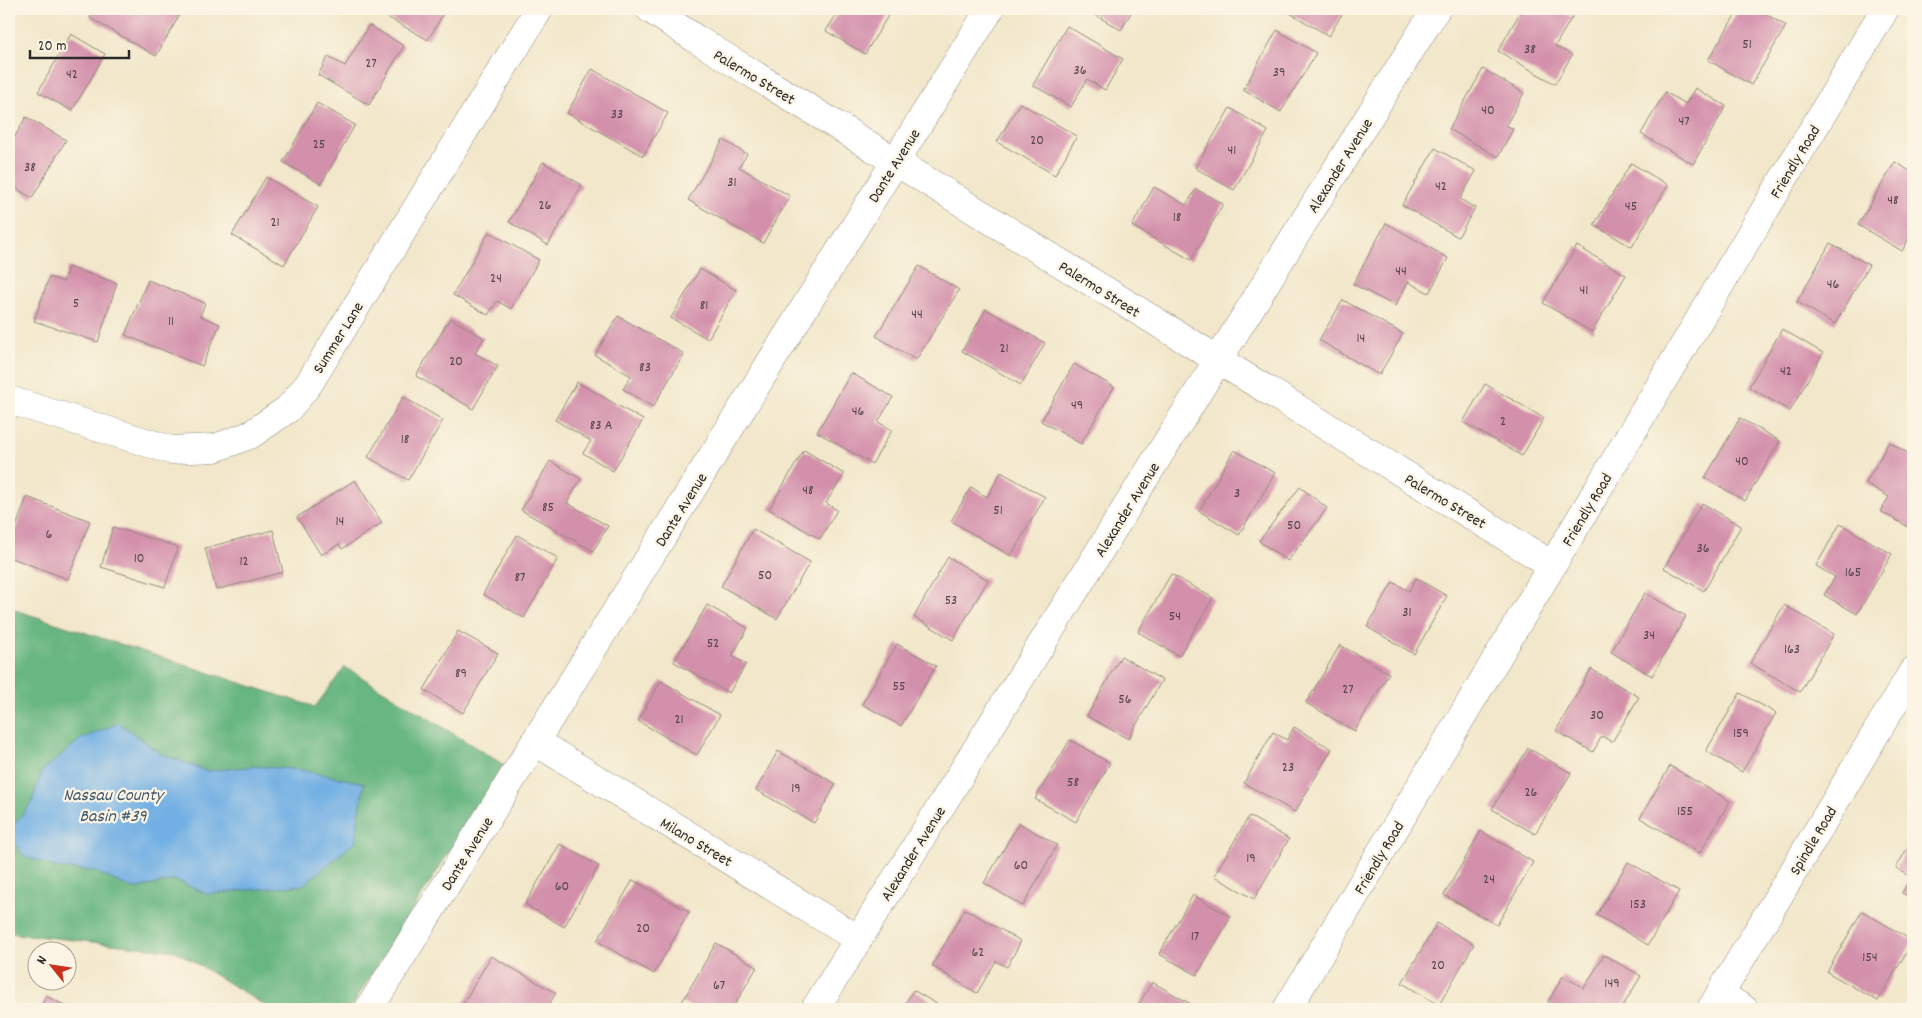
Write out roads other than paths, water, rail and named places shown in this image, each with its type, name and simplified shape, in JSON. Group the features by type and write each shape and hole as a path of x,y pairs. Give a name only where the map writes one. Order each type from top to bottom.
{"street":[{"name":"Summer Lane","path":"9,400 171,450 215,448 250,435 288,409 308,384 539,9"},
{"name":"Palermo Street","path":"650,9 1552,565"},
{"name":"Dante Avenue","path":"369,1009 990,9"},
{"name":"Alexander Avenue","path":"815,1009 1436,9"},
{"name":"Friendly Road","path":"1287,1009 1885,9"},
{"name":"Spindle Road","path":"1715,1002 1913,671"},
{"name":"Milano Street","path":"536,742 858,939"},
{"path":"1715,1002 1744,1009"}],"water":[{"name":"Nassau County Basin #39","path":"119,723 161,754 207,771 256,766 301,770 364,783 355,842 303,885 207,894 175,880 133,889 94,871 58,868 24,856 9,835 9,830 31,804 42,771 81,739"}]}
